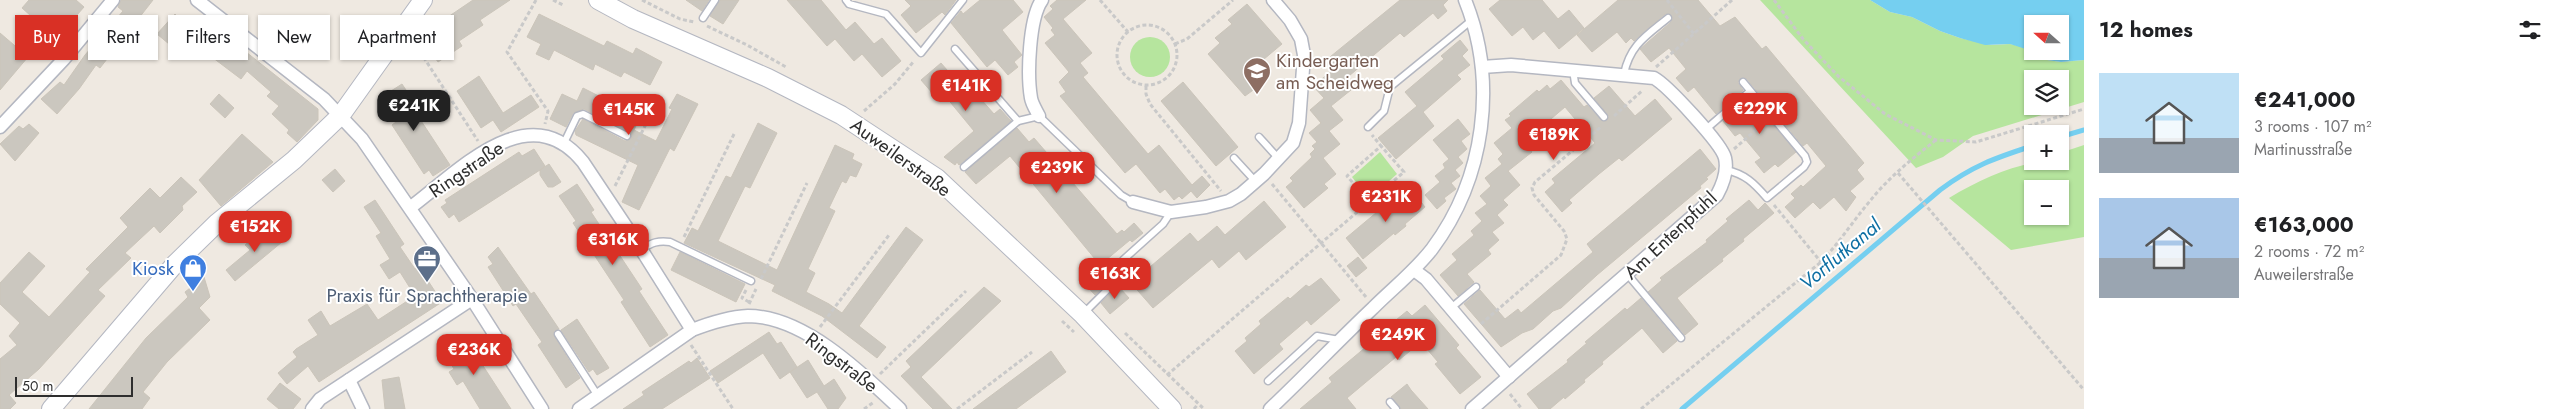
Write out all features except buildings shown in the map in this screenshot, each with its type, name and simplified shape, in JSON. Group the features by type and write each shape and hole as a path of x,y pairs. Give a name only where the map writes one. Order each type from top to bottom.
{"street":[{"path":"0,127 64,59 113,0"},
{"path":"197,0 324,99 362,139 411,207 472,298 542,409"},
{"path":"414,15 424,0"},
{"name":"Auweilerstraße","path":"598,0 633,19 768,78 853,122 936,178 1082,315 1172,409"},
{"path":"1133,202 1171,212 1229,201 1260,178 1292,143 1299,123 1304,55 1301,39 1290,20 1273,0"},
{"path":"1270,409 1414,270 1444,231 1468,181 1482,127 1482,68 1473,20 1465,0"},
{"path":"1037,2 1030,80 1031,100 1039,116"},
{"path":"51,409 175,264 217,223 294,160 341,115 381,60"},
{"path":"1482,68 1511,65 1651,77 1671,90 1725,157"},
{"name":"Ringstraße","path":"411,207 485,152 522,134 554,138 564,142"},
{"path":"564,142 583,162 642,249 688,333"},
{"name":"Am Entenpfuhl","path":"1472,409 1628,275 1717,195 1724,182 1726,170 1725,157"},
{"path":"1414,270 1426,280 1471,332 1505,380"},
{"path":"312,409 320,399 472,298"},
{"name":"Ringstraße","path":"579,409 688,333 712,322 748,316 773,320 812,338 834,352 872,382 900,409"},
{"path":"349,380 363,409"}],"lane":[{"path":"703,18 715,0"},
{"path":"846,0 849,4 886,14 921,53 963,0"},
{"path":"1624,74 1627,60 1636,46 1668,18"},
{"path":"1368,127 1384,111 1390,87 1473,20"},
{"path":"955,49 1018,121"},
{"path":"1573,70 1574,84 1604,117"},
{"path":"1726,170 1740,173 1753,181 1767,198 1804,167 1807,162 1805,156 1743,82"},
{"path":"1705,130 1750,91"},
{"path":"564,142 577,116 583,114 627,136"},
{"path":"964,167 1018,121 1039,116 1121,195 1133,202"},
{"path":"1258,137 1279,159"},
{"path":"1234,158 1260,178"},
{"path":"1082,315 1117,280 1123,260 1163,224 1171,212"},
{"path":"642,249 661,241 679,247 750,281"},
{"path":"1628,275 1681,338"},
{"path":"1451,308 1476,286"},
{"path":"558,334 598,396"},
{"path":"1268,381 1317,336 1340,340"},
{"path":"1390,402 1396,409"}],"path":[{"path":"536,0 507,52 548,111 542,136"},
{"path":"553,0 563,5"},
{"path":"1100,0 1128,32"},
{"path":"1175,44 1186,39 1233,0"},
{"path":"1667,0 1694,34"},
{"path":"1471,332 1561,255 1566,246 1567,239 1564,231 1534,195 1532,188 1535,182 1638,95 1663,59 1732,0"},
{"path":"1774,0 1804,38 1838,76 1885,114 1936,140 1976,142 2084,109"},
{"path":"1155,26 1163,30 1175,44 1177,56 1174,68 1167,77 1157,83 1146,85 1134,83 1124,75 1118,65 1116,53 1120,41 1128,32 1136,27 1155,26"},
{"path":"853,122 895,84 921,53"},
{"path":"426,60 485,152"},
{"path":"1146,85 1146,94 1150,104 1229,201"},
{"path":"607,198 612,194 654,108"},
{"path":"1725,157 1772,117"},
{"path":"1167,375 1404,172 1368,132 1368,127"},
{"path":"679,247 735,132"},
{"path":"1641,409 1822,262 1842,240 1870,200 1936,140"},
{"path":"1369,202 1347,176 1381,146"},
{"path":"1898,173 2084,390"},
{"path":"1260,178 1322,244 1374,307"},
{"path":"748,316 750,302 807,183"},
{"path":"1767,198 1822,262"},
{"path":"812,338 889,235"},
{"path":"750,281 742,298 750,302"},
{"path":"872,382 966,291"},
{"path":"1056,314 1077,334"},
{"path":"688,333 732,408"},
{"path":"957,409 1032,352"},
{"path":"1505,380 1522,409"},
{"path":"1194,409 1198,404"}],"green space":[{"path":"1760,0 1870,0 1890,12 1912,17 1940,31 1960,38 1991,45 2010,44 2024,47 2024,60 2061,62 2084,60 2084,102 2069,107 2069,70 2024,70 2024,115 2042,115 1973,136 1943,157 1916,168"},
{"path":"1154,37 1161,40 1167,46 1170,57 1169,65 1161,74 1154,77 1146,77 1139,74 1131,65 1130,53 1133,46 1142,38"},
{"path":"2084,145 2084,237 2011,250 1949,198 1976,183 2024,165 2024,170 2069,170 2069,150"},
{"path":"1380,152 1397,174 1369,199 1352,177"}],"water":[{"path":"1870,0 2084,0 2084,60 2061,62 2047,60 2069,60 2069,15 2024,15 2024,48 2010,44 1985,45 1940,31 1912,17 1890,12"}],"waterway":[{"name":"Vorflutkanal","path":"2069,134 2084,130"},
{"name":"Vorflutkanal","path":"1682,409 1940,190 1984,164 2024,149"}],"place":[{"name":"Kindergarten am Scheidweg","path":"1257,95"},
{"name":"Praxis für Sprachtherapie","path":"427,283"},
{"name":"Kiosk","path":"193,292"}]}
